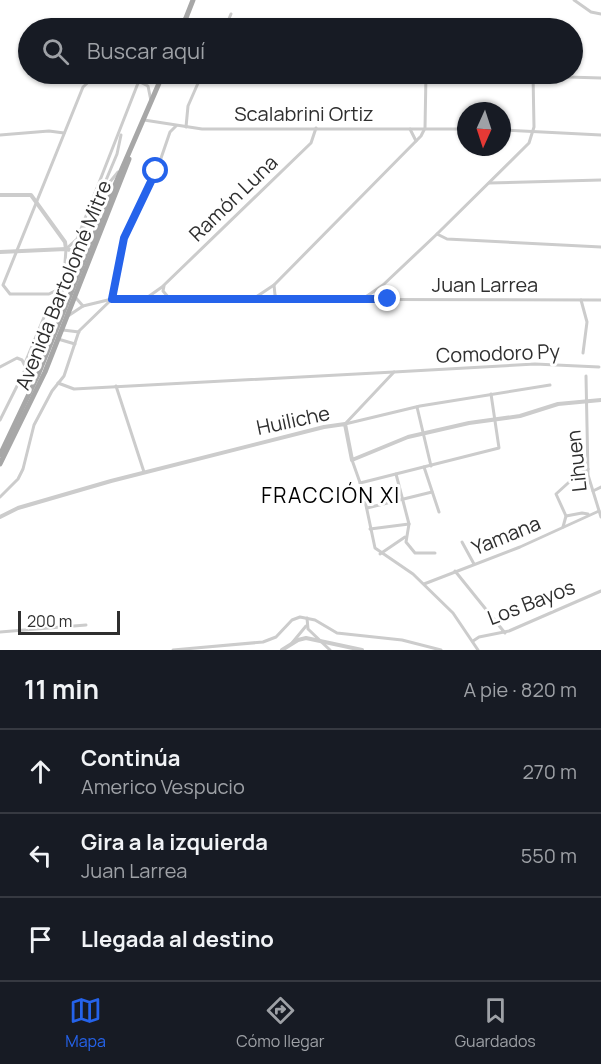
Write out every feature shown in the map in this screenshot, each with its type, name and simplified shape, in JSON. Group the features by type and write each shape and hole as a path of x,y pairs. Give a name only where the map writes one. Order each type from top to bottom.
{"main road":[{"path":"187,16 193,0"},
{"name":"Avenida Bartolomé Mitre","path":"0,455 42,366 121,169 159,84"},
{"name":"Avenida Bartolomé Mitre","path":"0,464 25,417 62,330 125,173 132,147"}],"street":[{"path":"574,0 591,12 601,14"},
{"path":"229,18 231,14"},
{"path":"583,77 601,78"},
{"path":"61,293 56,291 49,294 10,294 4,291 3,280 86,84"},
{"path":"66,249 75,243 81,230 139,84"},
{"path":"145,84 148,86 151,102"},
{"path":"186,127 188,106 197,84"},
{"path":"249,299 257,297 274,285 416,143 426,128 426,84"},
{"path":"362,299 383,285 529,143 533,133 534,84"},
{"name":"Scalabrini Ortiz","path":"143,120 186,127 457,129"},
{"path":"0,497 18,478 23,469 34,425 51,391 66,373 79,332 112,299 128,229 159,164 168,136 176,126"},
{"name":"Ramón Luna","path":"145,299 164,286 311,143 316,128"},
{"path":"410,128 415,135 416,143"},
{"path":"81,230 88,223 117,154 122,130"},
{"path":"0,135 49,131 64,133"},
{"path":"511,131 601,135"},
{"path":"101,192 121,169"},
{"path":"489,183 601,180"},
{"path":"0,195 26,194 36,201 65,242 66,249 61,293 47,310 25,363 26,371 0,420"},
{"path":"437,234 447,239 601,247"},
{"path":"0,252 66,249 86,254"},
{"path":"274,285 275,295 280,299"},
{"path":"383,285 382,294 388,299"},
{"path":"164,286 165,296 170,299"},
{"path":"77,292 77,302 83,306"},
{"name":"Juan Larrea","path":"67,317 83,306 112,299 601,300"},
{"path":"580,300 587,322 583,353"},
{"path":"62,330 79,332"},
{"path":"58,339 75,344"},
{"path":"0,367 17,358 25,363"},
{"name":"Comodoro Py","path":"58,383 74,389 535,364 599,367"},
{"path":"26,371 38,375"},
{"path":"345,424 396,372"},
{"name":"Lihuen","path":"586,376 588,469 601,517"},
{"path":"345,424 417,407 550,385"},
{"path":"116,386 144,472"},
{"path":"360,483 499,448 491,394"},
{"path":"477,649 453,613 409,570 380,554 373,543 367,508 352,460 392,442 468,423 496,420 558,404 601,400"},
{"path":"417,407 431,466"},
{"name":"Huiliche","path":"0,517 18,508 144,472 245,446 345,424 352,460"},
{"path":"424,467 439,512"},
{"path":"563,527 566,516 556,496 557,491 588,469"},
{"path":"380,554 405,537 409,524 396,474"},
{"path":"593,491 601,487"},
{"path":"367,508 432,492"},
{"name":"Yamana","path":"424,585 598,511"},
{"path":"566,516 582,513 590,515"},
{"path":"370,529 409,524"},
{"path":"405,537 411,551 435,553"},
{"path":"462,542 474,564"},
{"path":"455,572 505,633"},
{"name":"Los Bayos","path":"472,641 479,637 505,633 601,591"},
{"path":"285,649 306,626 307,618"},
{"path":"172,650 264,642 280,634 292,620 307,618 337,633 394,638 441,650"},
{"path":"0,632 86,625"},
{"path":"306,626 330,650"},
{"path":"285,649 304,639 362,650"}],"district":[{"name":"FRACCIÓN XI","path":"331,495"}],"route":[{"path":"156,171 124,238 112,299 388,299"}]}
